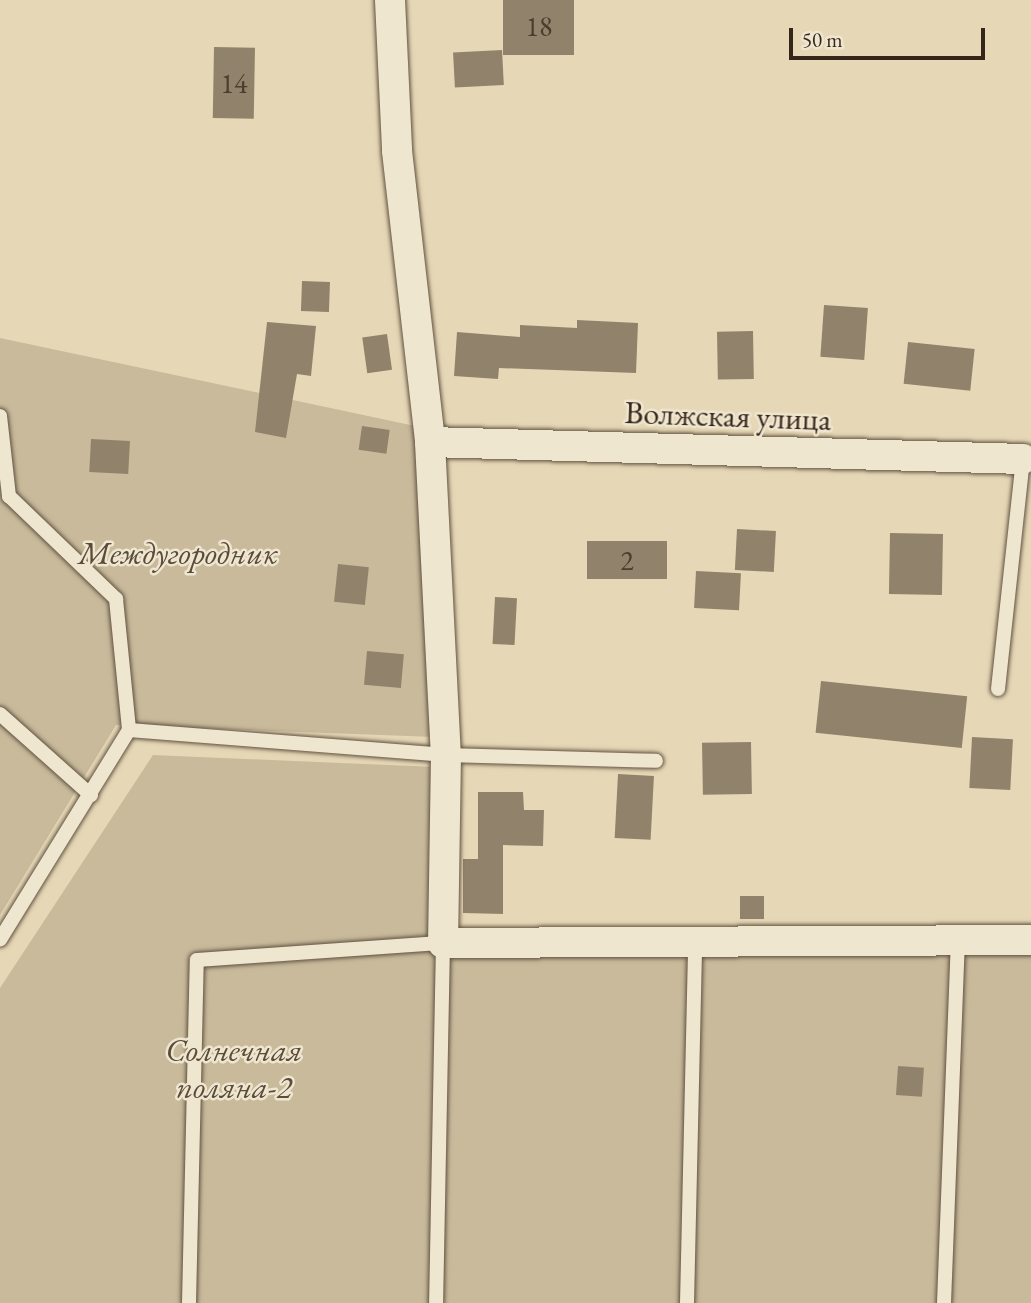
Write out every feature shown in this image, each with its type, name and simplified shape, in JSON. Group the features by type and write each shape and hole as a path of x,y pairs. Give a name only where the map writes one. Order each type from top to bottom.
{"street":[{"path":"390,0 397,151 430,442 446,755 443,943 695,939 958,942 1031,940"},
{"name":"Волжская улица","path":"430,442 1023,459"}],"lane":[{"path":"0,416 9,496 116,599 129,730 91,795 5,920 0,940"},
{"path":"998,689 1023,459"},
{"path":"0,713 91,795"},
{"path":"129,730 446,755 656,761"},
{"path":"687,1303 695,939"},
{"path":"944,1303 958,942"},
{"path":"190,1303 197,960 443,943 436,1303"}],"green space":[{"name":"Междугородник","path":"0,338 415,426 434,737 116,725 0,915"},
{"name":"Солнечная поляна-2","path":"153,755 435,767 437,953 1031,953 1031,1303 0,1303 0,988"}],"building":[{"path":"503,0 574,0 574,55 503,55"},
{"path":"214,47 255,48 254,119 213,118"},
{"path":"502,50 504,85 455,88 453,53"},
{"path":"302,281 330,282 329,312 301,311"},
{"path":"824,305 868,308 864,360 820,357"},
{"path":"577,320 638,323 636,373 499,368 498,379 454,376 457,332 520,337 520,325 577,328"},
{"path":"267,322 316,326 311,376 297,374 286,438 255,432"},
{"path":"753,331 754,379 718,380 717,332"},
{"path":"387,334 392,370 367,373 362,337"},
{"path":"908,342 975,349 970,391 904,384"},
{"path":"362,426 390,430 386,454 359,450"},
{"path":"91,439 130,441 128,474 89,472"},
{"path":"737,529 776,531 774,572 735,570"},
{"path":"890,533 943,534 942,595 889,594"},
{"path":"587,541 667,541 667,579 587,579"},
{"path":"338,564 369,567 365,605 334,602"},
{"path":"696,571 741,573 739,610 694,608"},
{"path":"495,597 517,598 515,645 493,644"},
{"path":"367,651 404,654 401,688 364,685"},
{"path":"821,681 967,696 962,748 816,733"},
{"path":"972,737 1013,739 1010,790 969,788"},
{"path":"751,742 752,794 703,795 702,743"},
{"path":"618,774 654,776 651,840 615,838"},
{"path":"478,792 523,792 524,810 544,810 543,846 503,845 503,914 463,913 463,859 478,859"},
{"path":"740,896 764,896 764,919 740,919"},
{"path":"898,1066 924,1068 922,1097 896,1095"}]}
